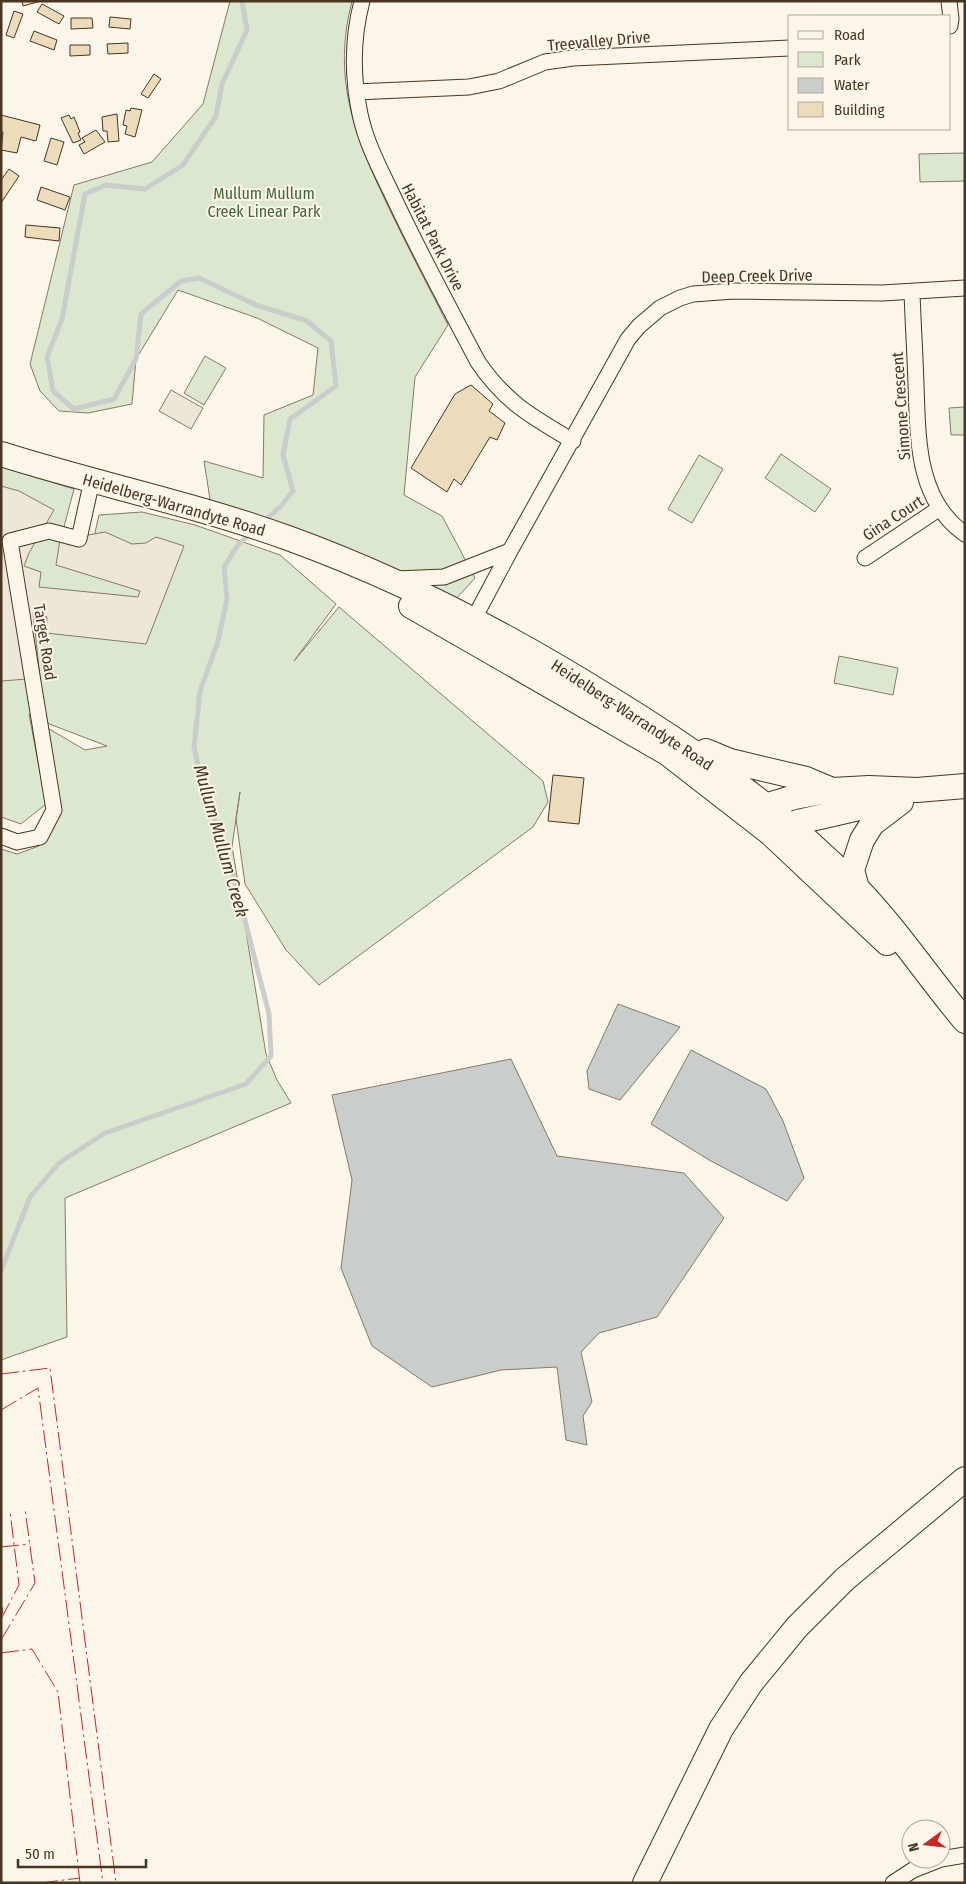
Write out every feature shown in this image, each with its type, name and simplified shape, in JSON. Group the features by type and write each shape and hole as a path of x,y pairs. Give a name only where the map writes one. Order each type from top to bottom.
{"main road":[{"name":"Heidelberg-Warrandyte Road","path":"1,454 72,476 212,512 289,539 417,591 469,628 755,809"},
{"name":"Heidelberg-Warrandyte Road","path":"346,561 389,595 554,664 670,735 779,829 857,888 913,954 938,990"},
{"path":"670,735 730,761 806,779 832,790"},
{"path":"755,809 832,790 869,788 917,790 965,786"},
{"path":"779,829 872,805 917,790"},
{"path":"857,888 852,870 862,840 872,824 917,790"},
{"name":"Heidelberg-Warrandyte Road","path":"779,829 938,990 965,1021"},
{"path":"645,1883 721,1729 751,1683 797,1627 845,1579 965,1480"}],"street":[{"name":"Habitat Park Drive","path":"362,1 356,23 354,43 356,92 363,127 377,162 422,255 478,362 497,388 520,409 573,440"},
{"path":"949,1 951,15"},
{"name":"Treevalley Drive","path":"356,92 469,87 499,81 545,62 573,58 788,48"},
{"name":"Deep Creek Drive","path":"469,628 628,339 650,315 660,308 680,298 702,293 734,291 845,294 965,288"},
{"name":"Simone Crescent","path":"912,292 919,450 925,478 948,520 965,534"},
{"name":"Target Road","path":"1,836 17,842 40,837 54,810 10,541 49,531 79,540 92,480"},
{"name":"Gina Court","path":"865,558 940,508"},
{"path":"387,579 444,577 510,551"},
{"path":"951,1857 965,1855"},
{"path":"893,1883 916,1869"}],"green space":[{"name":"Mullum Mullum Creek Linear Park","path":"230,1 352,1 346,29 344,55 346,81 356,129 364,153 386,202 448,325 415,377 404,495 442,516 475,578 453,602 212,512 204,461 263,478 264,415 313,395 318,348 257,318 178,290 136,359 132,404 88,413 59,411 40,391 30,364 74,185 152,162 203,104"},
{"path":"965,153 965,181 920,182 919,154"},
{"path":"205,356 226,368 204,405 184,393"},
{"path":"965,407 965,435 951,435 949,408"},
{"path":"781,454 831,489 815,512 765,478"},
{"path":"699,455 723,469 692,523 668,509"},
{"path":"1,467 74,489 60,542 91,550 99,515 142,512 195,525 280,555 336,604 294,661 339,607 543,781 548,802 533,827 319,985 286,950 245,884 236,819 232,846 266,1054 277,1080 291,1103 65,1198 67,1337 1,1360 1,849 17,854 39,846 60,812 46,727 85,750 107,746 29,714 46,804 21,824 1,817"},
{"path":"839,656 898,668 893,695 834,683"}],"shaded area":[{"path":"171,390 203,408 191,429 159,411"},
{"path":"1,486 19,491 54,510 29,553 24,566 41,572 39,587 138,597 140,591 56,565 60,540 105,532 132,544 146,543 156,537 184,546 146,644 46,633 47,617 33,612 40,678 1,681"}],"water":[{"path":"618,1004 680,1027 620,1100 589,1089 587,1071"},
{"path":"691,1050 766,1089 783,1121 804,1178 787,1201 709,1160 651,1124"},
{"path":"511,1059 557,1156 684,1173 724,1218 657,1317 599,1333 581,1352 592,1402 583,1416 587,1445 566,1440 557,1367 501,1370 432,1387 372,1346 341,1268 352,1180 332,1095"}],"building":[{"path":"22,1 41,1 23,6"},
{"path":"42,4 64,16 59,24 37,12"},
{"path":"14,11 23,14 14,38 6,35"},
{"path":"110,17 131,19 130,29 109,27"},
{"path":"71,18 92,18 93,28 71,29"},
{"path":"34,31 57,40 54,50 30,41"},
{"path":"128,43 128,53 108,54 107,44"},
{"path":"70,45 90,45 90,55 70,56"},
{"path":"154,74 161,79 148,98 141,94"},
{"path":"131,108 142,110 135,137 125,134 127,126 123,125 126,110 130,111"},
{"path":"117,114 119,141 108,142 107,131 103,131 102,117"},
{"path":"1,115 40,125 36,141 21,137 17,153 1,150 3,132 1,132"},
{"path":"69,115 71,119 74,117 80,132 78,133 81,140 73,143 61,118"},
{"path":"96,130 105,142 84,154 79,145 85,142 82,138"},
{"path":"51,138 64,142 57,165 44,161"},
{"path":"9,169 19,176 1,203 1,180"},
{"path":"41,187 70,197 65,210 37,200"},
{"path":"26,225 60,228 59,241 25,237"},
{"path":"471,385 493,404 489,411 505,423 497,440 490,437 461,485 454,479 447,492 411,468 455,394"},
{"path":"553,775 584,778 579,824 548,821"}],"waterway":[{"name":"Mullum Mullum Creek","path":"242,1 247,30 222,84 216,116 183,165 145,189 106,185 85,194 62,319 47,357 53,391 74,409 114,399 136,359 141,314 181,281 199,278 256,305 307,321 331,341 336,386 290,419 283,455 293,491 281,506 262,523"},
{"name":"Mullum Mullum Creek","path":"1,1271 30,1197 59,1163 105,1133 246,1084 271,1056 269,1014 226,847 204,793 194,747 200,691 218,641 227,599 224,567 237,546 252,532"}],"power":[{"path":"1,1374 50,1368 116,1883"},
{"path":"1,1410 38,1388 103,1883"},
{"path":"1,1640 35,1583 25,1509"},
{"path":"1,1619 19,1585 10,1511"},
{"path":"1,1547 30,1544"},
{"path":"1,1602 3,1613 1,1613"},
{"path":"1,1653 32,1649 58,1692 80,1883"},
{"path":"40,1883 80,1878"}]}
